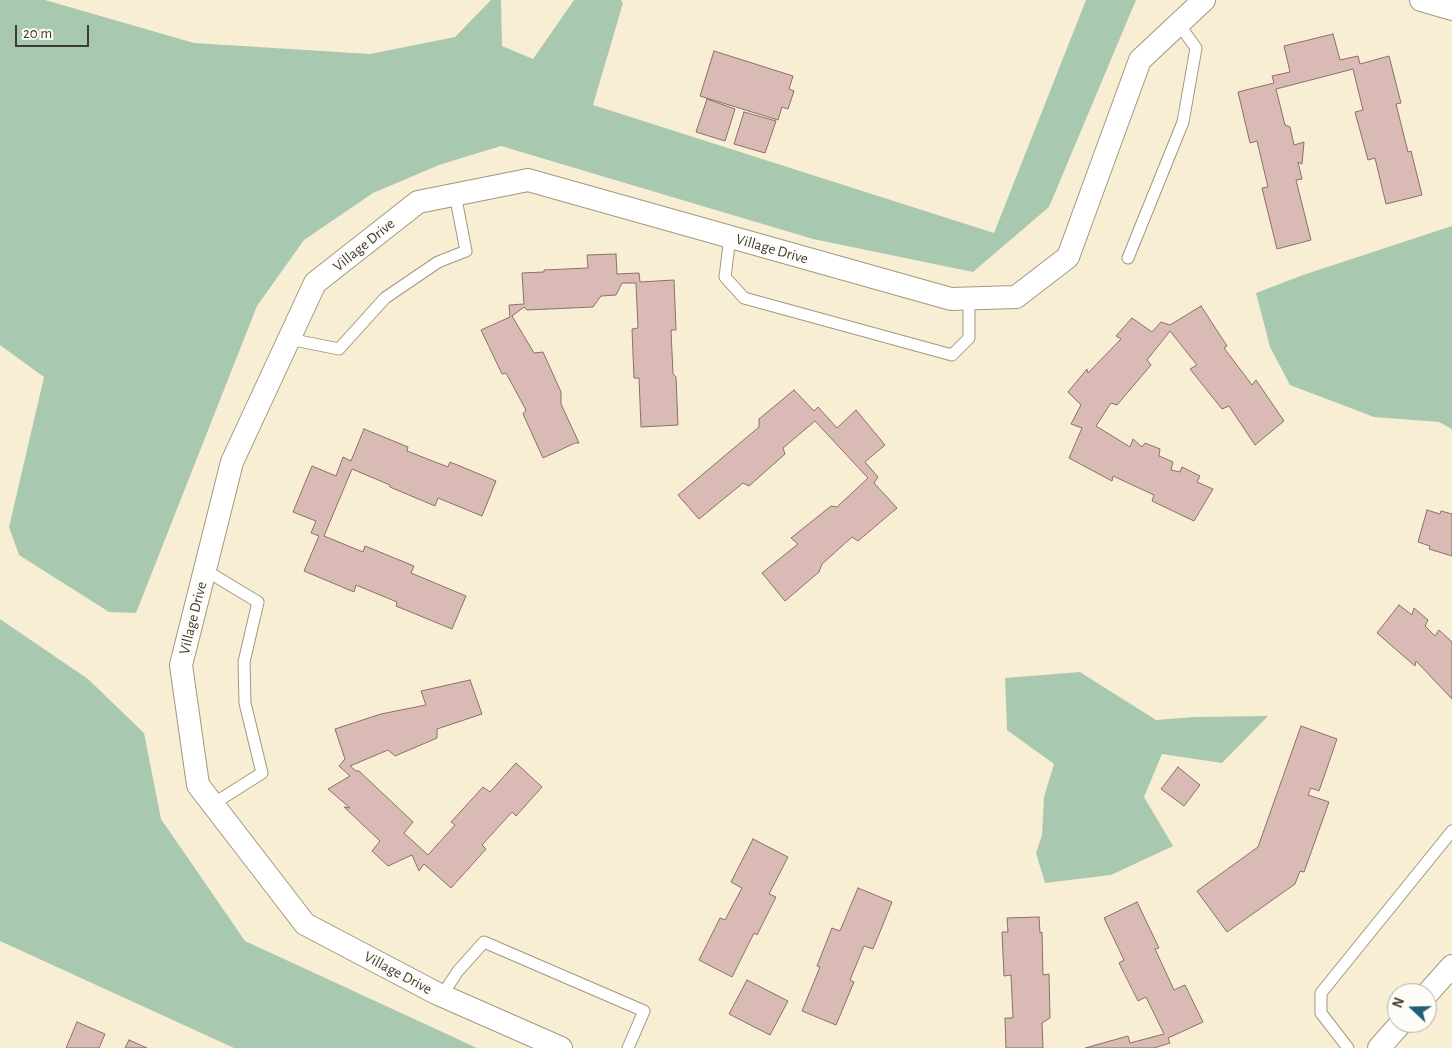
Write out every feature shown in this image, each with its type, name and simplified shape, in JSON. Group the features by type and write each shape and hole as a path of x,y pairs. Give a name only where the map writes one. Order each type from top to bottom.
{"street":[{"name":"Village Drive","path":"561,1048 442,996 305,924 198,785 181,665 232,462 315,283 418,202 528,180 951,300 1016,297 1068,257 1140,60 1204,0"},
{"path":"1420,0 1452,9"},
{"path":"1437,983 1452,966"},
{"path":"1379,1048 1392,1033"}],"lane":[{"path":"1128,258 1182,122 1196,48 1178,23"},
{"path":"289,339 339,349 385,298 438,262 466,251 455,194"},
{"path":"730,237 725,277 744,298 952,355 968,338 969,299"},
{"path":"205,570 258,602 244,662 245,703 262,773 213,804"},
{"path":"1348,1048 1321,1013 1321,993 1452,831"},
{"path":"1442,843 1452,851"},
{"path":"442,996 458,972 484,942 644,1011 628,1048"}],"green space":[{"path":"0,0 45,0 194,43 370,54 455,37 491,0 501,0 502,46 533,59 574,0 621,0 623,3 593,105 994,233 1086,0 1136,0 1049,207 973,272 813,239 501,146 439,165 373,193 304,240 257,306 136,613 109,612 19,555 9,527 44,377 0,345"},
{"path":"1452,226 1452,429 1439,422 1374,417 1290,385 1270,347 1256,293 1303,275"},
{"path":"0,619 88,679 144,733 161,819 245,941 477,1048 234,1048 0,941"},
{"path":"1080,672 1156,720 1194,717 1268,716 1222,763 1162,754 1144,797 1173,846 1111,875 1045,883 1036,853 1042,835 1044,797 1054,764 1007,730 1005,678"}],"building":[{"path":"1333,34 1340,60 1358,56 1360,64 1389,56 1401,103 1396,104 1408,152 1411,151 1422,195 1386,204 1375,158 1368,160 1355,112 1363,110 1353,69 1276,89 1285,125 1290,127 1294,145 1304,142 1302,164 1298,162 1302,179 1296,180 1311,240 1277,249 1262,188 1268,187 1257,141 1250,143 1238,92 1274,83 1272,76 1290,72 1284,46"},
{"path":"714,51 793,76 789,89 794,91 788,109 782,107 778,120 700,96"},
{"path":"707,99 735,109 725,141 696,132"},
{"path":"744,112 776,121 765,153 734,144"},
{"path":"616,254 617,274 639,273 640,282 674,280 676,330 671,330 673,374 676,377 678,425 641,427 639,378 634,378 632,329 638,328 636,283 622,283 616,295 601,296 593,307 527,310 524,307 512,316 534,353 543,352 561,392 561,404 579,443 575,443 543,458 523,414 526,410 506,373 502,374 481,330 510,317 509,305 524,304 522,273 588,268 587,255"},
{"path":"1201,306 1227,346 1224,348 1252,385 1256,380 1284,421 1255,445 1229,406 1222,409 1190,369 1197,365 1170,331 1147,360 1151,365 1117,405 1111,403 1096,426 1130,447 1133,439 1142,447 1145,443 1160,449 1159,456 1173,462 1171,470 1180,472 1182,467 1200,476 1197,482 1213,489 1194,521 1152,501 1154,495 1113,476 1112,481 1069,458 1082,428 1071,424 1081,405 1068,392 1087,369 1088,373 1121,339 1116,336 1132,318 1152,332 1161,322 1170,325"},
{"path":"794,390 814,411 818,407 837,428 856,410 885,445 865,462 878,477 874,483 897,508 858,541 852,537 822,564 819,572 785,601 762,573 798,544 791,538 831,506 837,507 868,478 815,421 783,448 785,454 749,486 743,483 699,519 678,495 759,427 759,419"},
{"path":"364,429 408,447 407,451 448,467 450,462 496,481 482,516 438,498 435,506 352,469 324,536 363,552 365,546 414,566 411,573 466,596 452,629 396,606 397,602 356,585 354,592 304,571 319,536 311,533 316,521 293,512 312,466 336,476 343,457 351,461"},
{"path":"1427,510 1440,514 1441,511 1452,514 1452,556 1429,549 1430,546 1418,542"},
{"path":"1399,605 1412,615 1414,608 1428,620 1425,626 1435,636 1439,630 1452,642 1452,699 1416,661 1415,666 1377,633"},
{"path":"470,680 482,714 437,729 437,738 395,756 388,750 350,766 359,771 413,822 404,833 428,855 455,825 451,822 483,787 490,792 516,763 542,787 516,816 512,812 482,845 486,849 451,888 424,864 419,871 412,855 388,866 372,851 380,841 344,807 350,808 328,789 350,776 339,766 345,759 335,729 381,714 426,705 421,691"},
{"path":"1301,726 1337,739 1319,791 1311,788 1308,795 1329,802 1304,872 1300,871 1295,884 1227,932 1197,891 1258,847"},
{"path":"1178,767 1200,785 1184,806 1161,789"},
{"path":"753,839 788,857 769,894 776,897 757,935 754,933 732,977 699,960 720,918 725,920 742,888 731,882"},
{"path":"858,888 892,902 873,949 864,946 850,980 854,982 836,1025 802,1011 820,967 817,966 832,928 840,931"},
{"path":"1137,902 1159,948 1155,949 1174,990 1185,985 1203,1022 1168,1038 1170,1043 1154,1048 1085,1048 1128,1036 1130,1043 1164,1034 1146,997 1138,1001 1119,963 1124,960 1104,918"},
{"path":"1039,917 1040,933 1042,932 1043,975 1049,974 1050,1018 1042,1023 1043,1048 1006,1048 1005,1018 1013,1018 1011,975 1004,976 1002,932 1008,932 1007,918"},
{"path":"747,980 788,1001 770,1035 729,1014"},
{"path":"77,1022 105,1034 99,1048 66,1048"},
{"path":"129,1040 147,1048 125,1048"}]}
